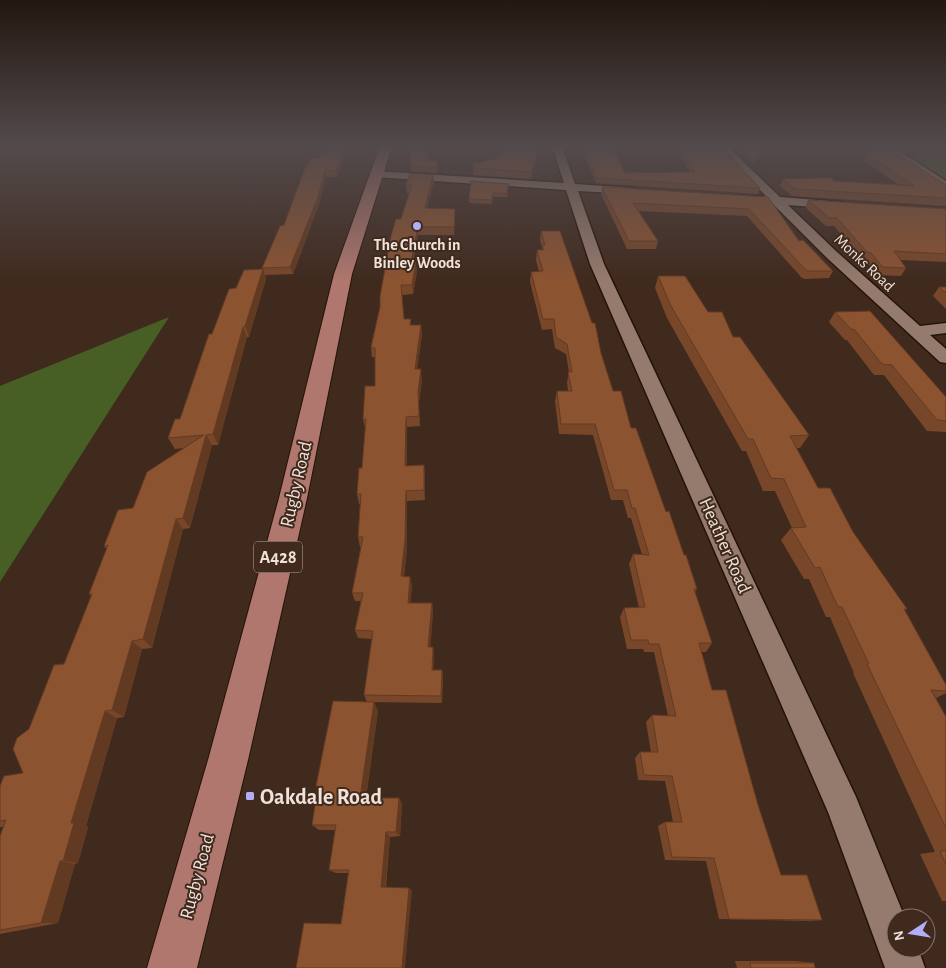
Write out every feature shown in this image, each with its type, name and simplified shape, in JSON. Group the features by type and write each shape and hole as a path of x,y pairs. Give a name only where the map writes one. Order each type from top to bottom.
{"main road":[{"name":"Rugby Road","path":"172,968 228,760 293,498 344,274 371,191"}],"street":[{"name":"Heather Road","path":"571,191 597,264 844,810 886,918"},
{"path":"635,191 648,192"},
{"name":"Monks Road","path":"766,191 946,358"},
{"path":"727,198 852,205"},
{"path":"915,331 946,328"}],"green space":[{"path":"169,317 0,582 0,386"}],"building":[{"path":"296,191 320,191 290,267 262,268 280,226 284,225"},
{"path":"410,191 429,191 425,208 455,209 454,227 418,227 411,262 416,262 412,285 401,285 404,319 411,319 410,325 421,325 415,369 421,369 418,392 419,416 406,417 405,466 424,465 424,490 406,491 405,540 401,576 410,577 408,603 432,603 428,647 433,647 432,670 442,670 441,696 364,695 373,631 355,630 363,593 352,593 363,537 358,537 361,494 357,494 359,468 362,468 366,419 363,419 365,386 375,386 375,348 371,347 380,307 380,296 391,236 396,219 401,219"},
{"path":"470,191 507,191 507,193 493,193 492,200 469,199"},
{"path":"604,191 671,191 768,197 799,241 803,240 833,271 808,271 805,269 749,209 633,203 658,241 629,241"},
{"path":"831,191 946,191 946,198"},
{"path":"808,200 946,209 946,254 894,251 906,268 883,267 837,218 830,218"},
{"path":"541,231 560,231 592,323 595,323 601,353 613,391 621,391 631,428 636,428 666,512 669,511 684,555 686,555 697,589 694,589 712,643 699,643 712,690 726,690 758,805 781,875 807,875 822,920 729,919 714,858 672,857 665,822 682,822 672,776 644,775 640,752 658,752 652,715 676,716 659,644 649,644 648,640 631,640 624,608 645,607 633,554 649,555 635,508 632,508 627,490 614,490 595,424 561,424 557,391 572,391 568,372 572,372 567,344 556,337 554,319 543,319 531,272 543,271 537,250 544,250 542,245 545,245"},
{"path":"263,269 245,326 243,327 213,434 206,435 183,518 176,519 143,639 132,641 112,710 105,711 71,823 74,823 63,861 60,861 41,923 0,930 0,836 6,820 0,821 0,786 4,776 23,773 13,749 17,738 29,729 54,665 64,664 92,594 89,594 108,545 104,546 118,510 133,508 147,472 204,435 168,438 175,419 180,419 209,334 212,334 229,289 236,288 244,270"},
{"path":"658,276 685,276 708,312 722,312 733,337 740,337 809,435 790,436 818,488 830,488 853,532 907,609 904,609 946,685 946,691 931,690 946,717 946,828 867,664 869,664 842,607 838,607 820,567 815,568 791,528 806,527 784,479 771,478 753,439 748,439 671,306"},
{"path":"939,287 946,287 946,293"},
{"path":"870,311 946,397 946,421 937,420 892,365 882,364 854,329 852,330 835,312"},
{"path":"333,701 374,702 360,798 399,798 396,832 386,832 381,887 409,888 402,968 296,968 304,923 341,924 349,870 329,870 336,825 312,825 318,786 316,786"},
{"path":"940,851 946,851 946,864"},
{"path":"750,963 814,963 815,968 751,968"}],"place":[{"name":"The Church in Binley Woods","path":"417,226"},
{"name":"Oakdale Road","path":"250,796"}]}
